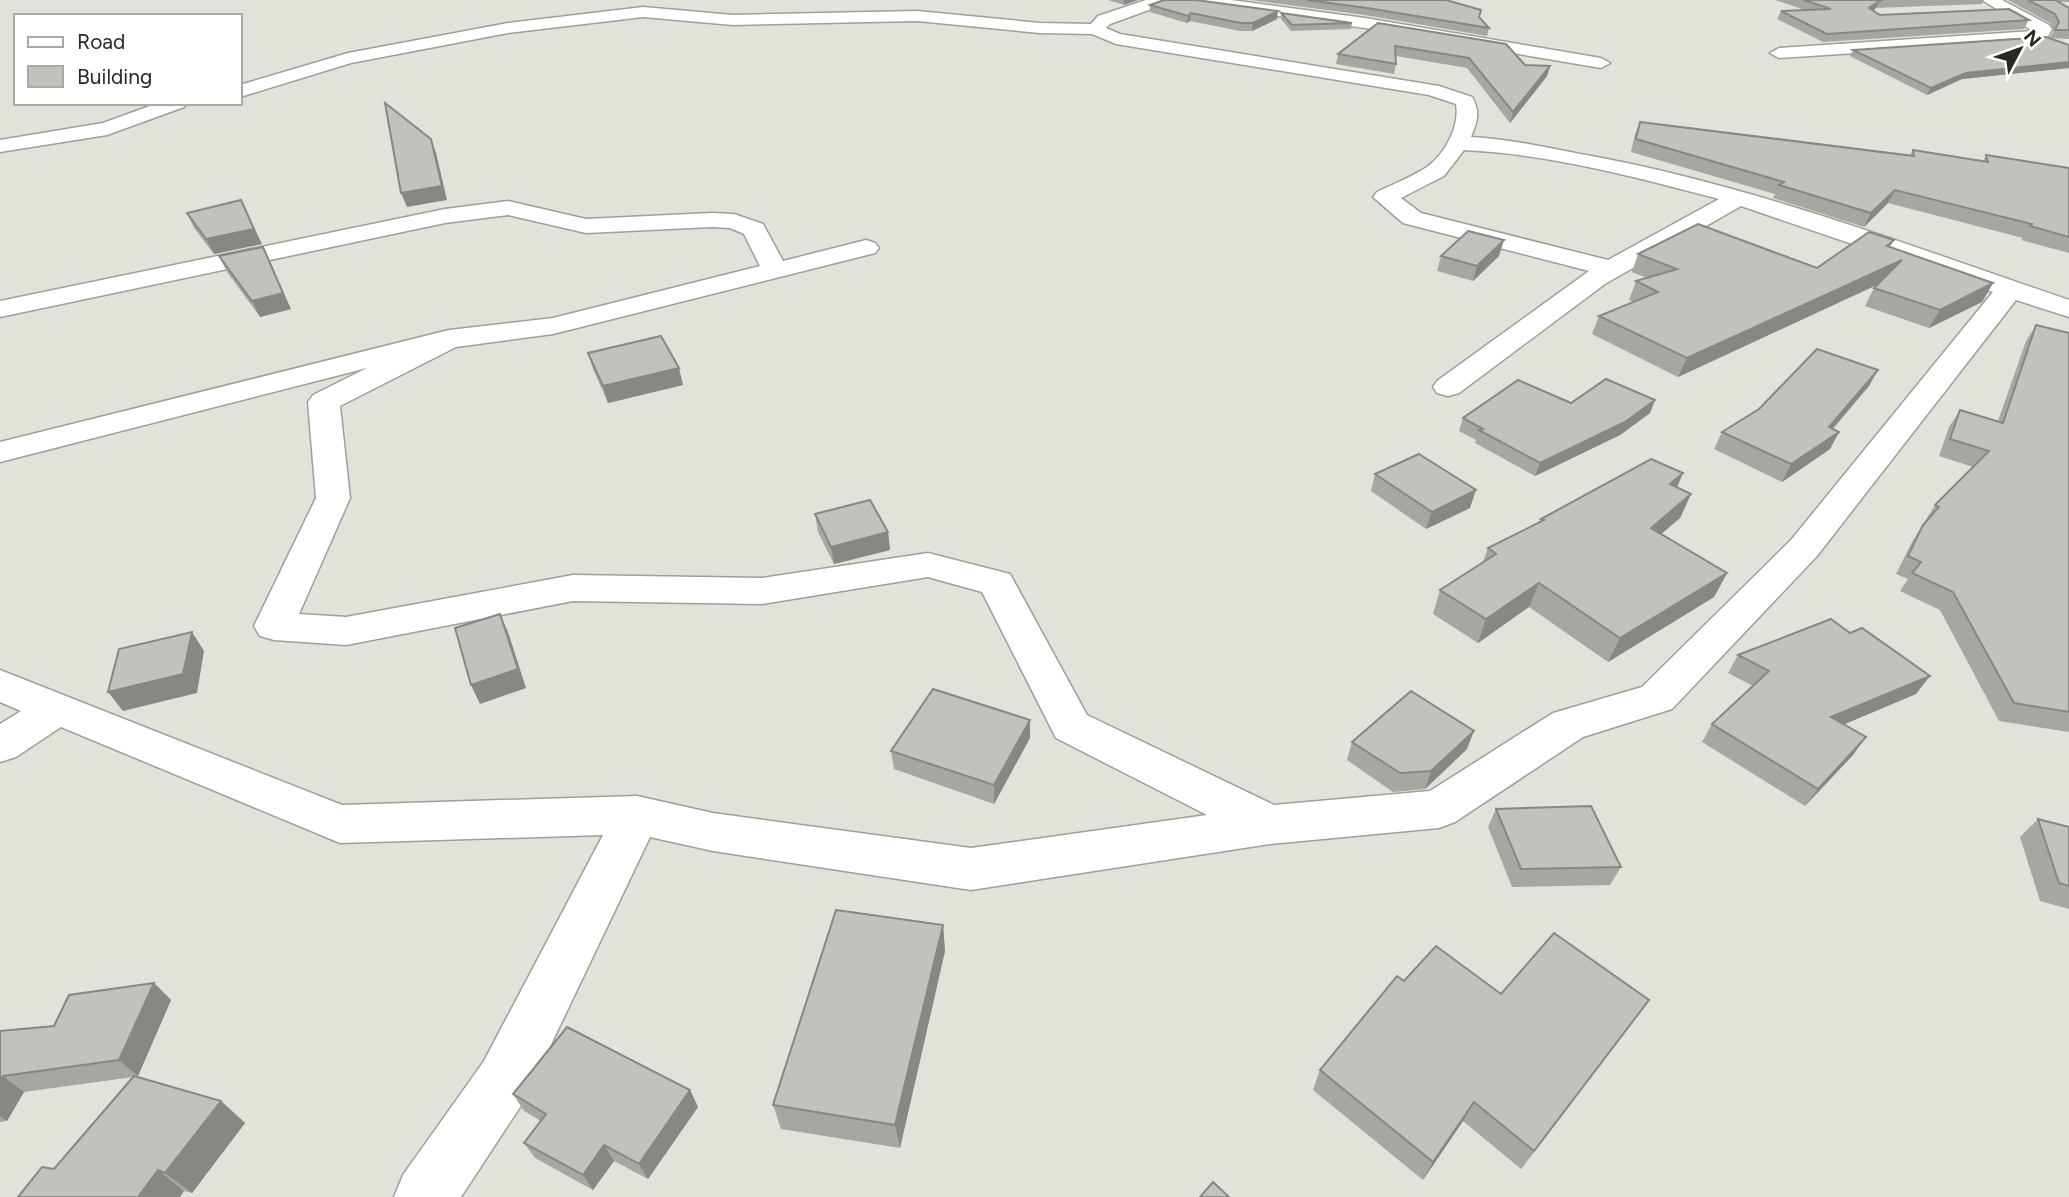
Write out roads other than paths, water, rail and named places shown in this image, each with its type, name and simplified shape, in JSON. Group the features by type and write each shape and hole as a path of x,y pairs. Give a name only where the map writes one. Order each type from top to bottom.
{"street":[{"path":"1095,29 1104,20 1162,0"},
{"path":"1202,1 1320,16 1601,63"},
{"path":"1320,16 1349,5"},
{"path":"1779,53 2040,36 2043,29 2007,9 1985,5"},
{"path":"242,90 348,58 508,28 643,12 733,20 917,16 1040,28 1095,29 1116,39 1432,90 1465,101 1469,118 1458,143 1436,171 1385,197 1412,218 1612,269"},
{"path":"0,146 107,128 171,105"},
{"path":"1458,143 1498,145 1639,171 1751,200 2069,309"},
{"path":"1448,387 1595,278 1737,198"},
{"path":"0,309 445,216 508,208 586,226 734,221 754,229 775,270"},
{"path":"0,452 449,340 553,326 866,248"},
{"path":"0,685 340,824 637,815 713,832 971,869 1270,825 1439,809 1568,724 1657,698 1804,548 2010,289"},
{"path":"449,340 324,402 333,498 274,626 346,631 573,588 762,591 928,565 997,583 1071,726 1270,825"},
{"path":"0,745 57,709"},
{"path":"425,1197 504,1081 637,815"}]}
